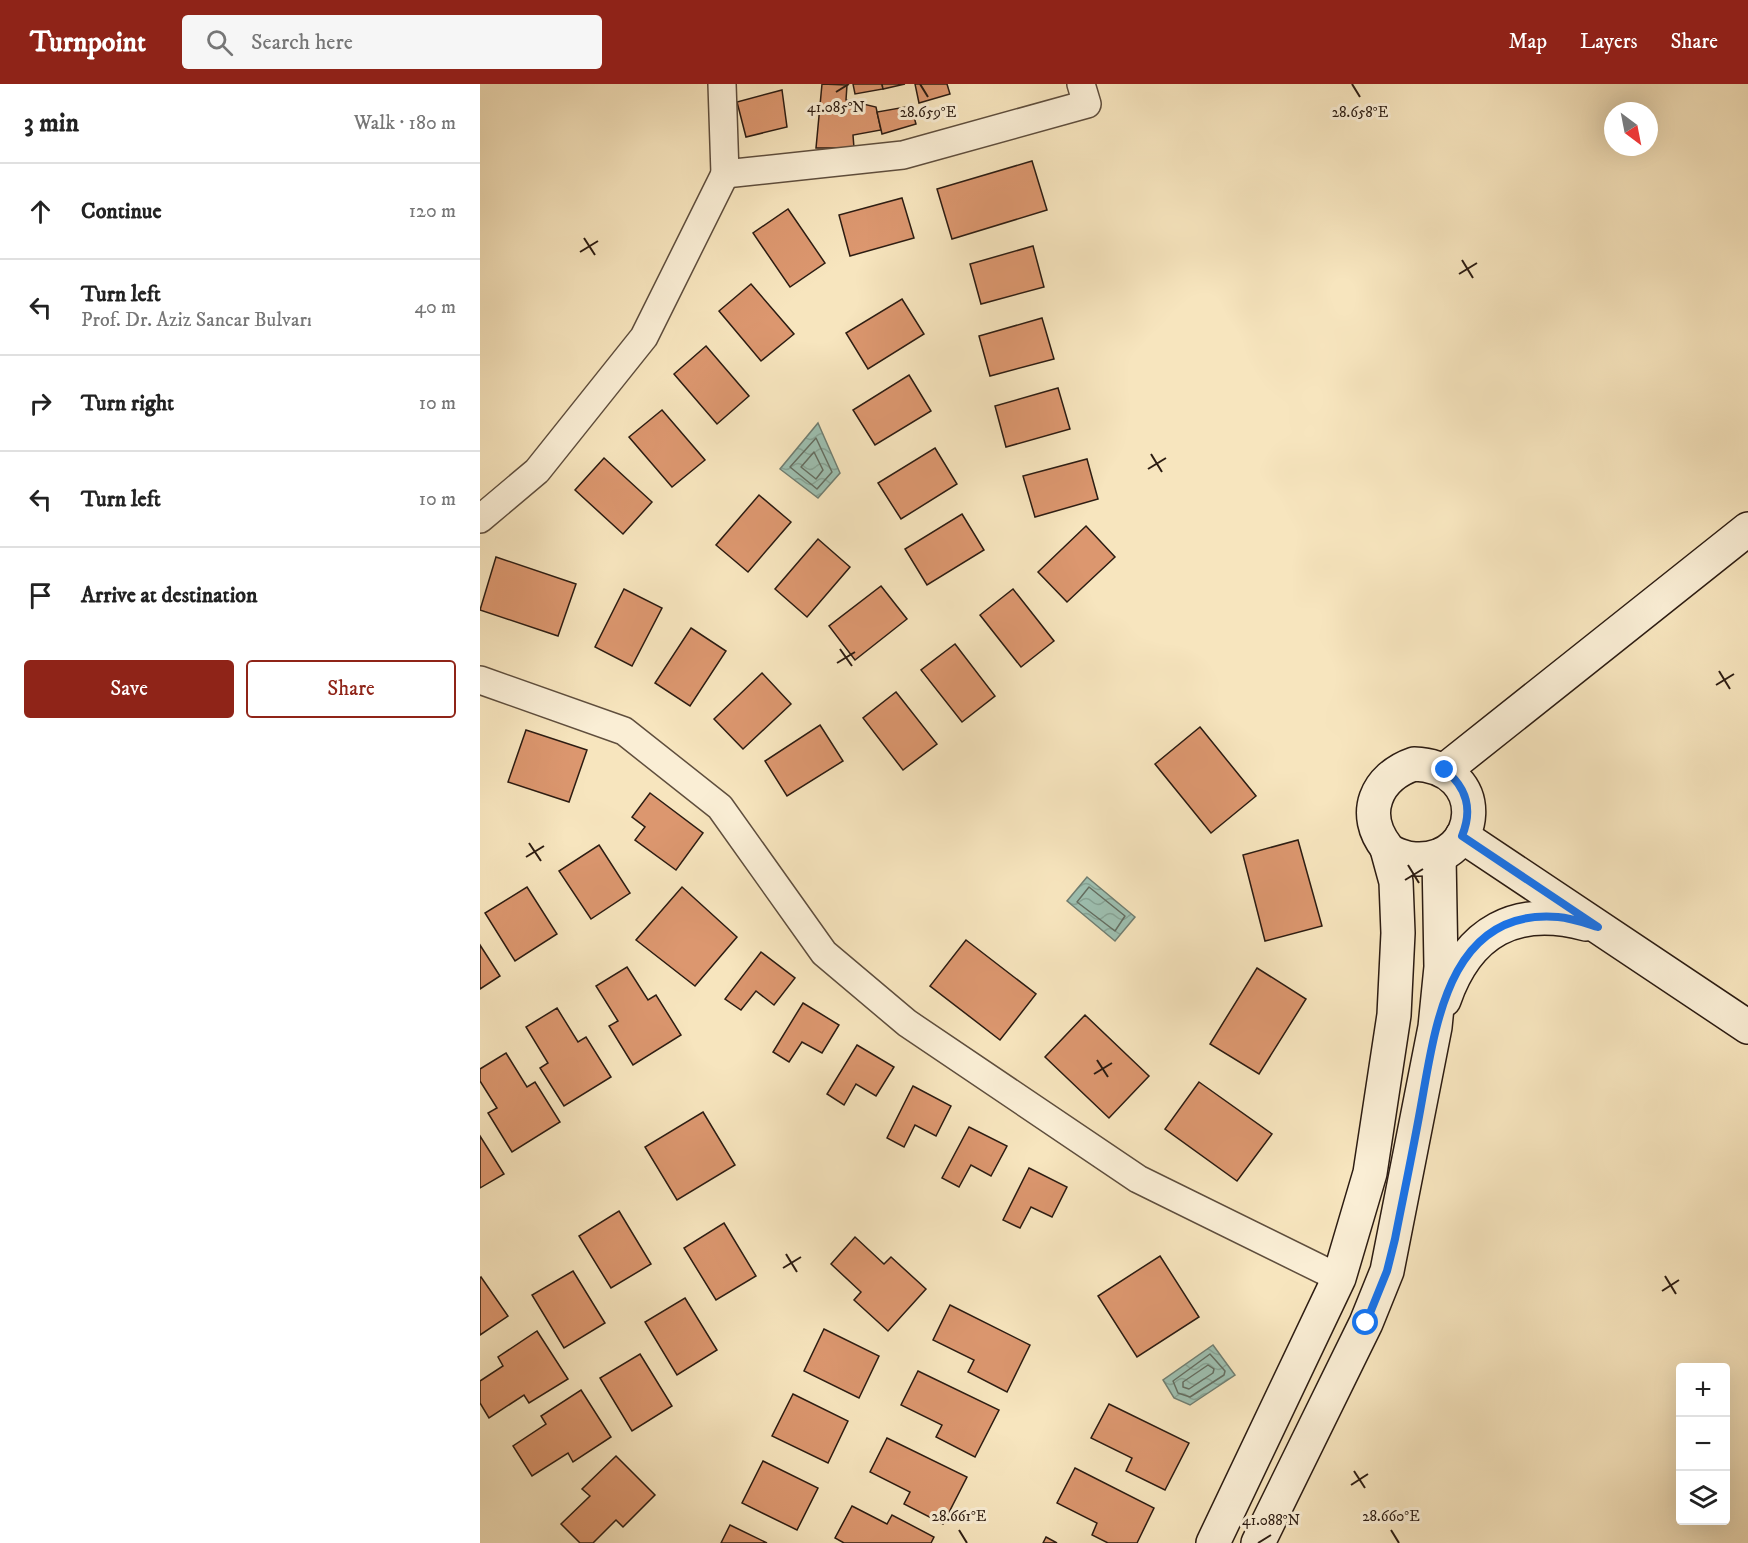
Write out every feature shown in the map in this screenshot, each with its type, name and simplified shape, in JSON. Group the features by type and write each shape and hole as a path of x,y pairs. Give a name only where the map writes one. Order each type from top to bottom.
{"street":[{"path":"480,519 537,471 644,338 725,174 722,84"},
{"path":"725,174 903,155 1087,104 1081,84"},
{"path":"1445,770 1748,529"},
{"path":"480,680 624,731 720,807 824,953 907,1023 1138,1179 1339,1278"},
{"path":"1213,1543 1339,1278 1370,1173 1394,1015 1398,933 1396,882 1388,849 1375,826 1373,810 1377,794 1386,780 1398,769 1414,764 1430,765 1445,770 1456,779 1464,792 1468,807 1468,822 1451,846 1424,860 1409,859 1388,849"},
{"path":"1451,846 1598,927 1748,1027"},
{"path":"1258,1543 1366,1323 1387,1271 1435,1027 1451,846"},
{"path":"1435,1027 1450,983 1461,963 1477,943 1504,925 1530,917 1559,916 1598,927"}],"water":[{"path":"818,423 840,473 818,498 780,469"},
{"path":"1087,877 1135,917 1115,941 1067,901"},
{"path":"1213,1345 1235,1375 1190,1405 1174,1398 1163,1380"}],"building":[{"path":"822,84 847,85 846,100 876,107 881,130 853,135 854,148 816,148"},
{"path":"853,84 882,84 883,89 855,94"},
{"path":"882,84 905,84 883,89"},
{"path":"915,84 947,84 950,94 919,103"},
{"path":"782,90 787,127 746,137 737,102"},
{"path":"911,106 916,124 882,134 877,112"},
{"path":"1032,161 1047,210 952,239 937,189"},
{"path":"902,198 914,238 850,256 839,215"},
{"path":"788,209 825,263 790,287 753,233"},
{"path":"1033,246 1044,287 981,304 970,264"},
{"path":"751,284 794,334 761,361 719,311"},
{"path":"902,299 924,334 868,369 846,333"},
{"path":"1042,318 1054,359 990,376 979,336"},
{"path":"706,346 749,396 717,424 674,374"},
{"path":"909,375 931,411 875,445 853,410"},
{"path":"1058,388 1070,429 1006,447 995,406"},
{"path":"662,410 705,460 672,487 629,437"},
{"path":"935,448 957,484 901,519 878,483"},
{"path":"604,458 652,502 623,534 575,490"},
{"path":"1087,459 1098,499 1035,517 1023,476"},
{"path":"759,495 791,522 748,572 716,545"},
{"path":"962,514 984,550 927,585 905,549"},
{"path":"1086,526 1115,557 1067,602 1038,572"},
{"path":"818,539 850,567 807,617 775,589"},
{"path":"496,557 576,584 558,636 480,610"},
{"path":"881,586 907,619 855,660 829,626"},
{"path":"624,589 662,608 632,666 595,647"},
{"path":"1013,589 1054,641 1021,667 980,615"},
{"path":"691,628 726,651 690,706 655,683"},
{"path":"955,644 995,696 962,722 921,670"},
{"path":"762,673 791,704 743,749 714,719"},
{"path":"896,692 937,744 903,770 863,718"},
{"path":"820,725 843,761 787,796 765,761"},
{"path":"1200,727 1256,796 1211,833 1155,764"},
{"path":"526,730 587,750 569,802 508,782"},
{"path":"650,793 703,833 676,870 635,840 645,827 632,817"},
{"path":"1298,840 1322,926 1265,941 1243,855"},
{"path":"599,845 630,893 591,919 559,871"},
{"path":"527,887 557,934 515,961 485,913"},
{"path":"682,887 737,937 695,986 636,940"},
{"path":"966,940 1036,994 1000,1040 930,986"},
{"path":"480,945 500,976 480,989"},
{"path":"761,952 795,978 774,1005 756,991 741,1010 725,999"},
{"path":"627,967 648,1000 656,995 681,1035 633,1065 609,1026 618,1021 596,986"},
{"path":"1257,968 1306,999 1259,1074 1210,1044"},
{"path":"803,1003 839,1025 822,1053 802,1042 789,1062 773,1052"},
{"path":"557,1008 578,1042 586,1037 611,1077 564,1106 540,1068 548,1063 526,1027"},
{"path":"1085,1015 1149,1076 1109,1118 1045,1057"},
{"path":"857,1045 894,1067 876,1096 856,1084 844,1105 827,1094"},
{"path":"506,1053 527,1087 535,1082 560,1122 512,1152 488,1113 497,1108 480,1081 480,1069"},
{"path":"1199,1082 1272,1134 1237,1181 1165,1129"},
{"path":"913,1086 951,1106 936,1136 915,1125 904,1147 887,1138"},
{"path":"703,1112 735,1165 677,1200 645,1147"},
{"path":"969,1127 1007,1146 991,1176 971,1165 959,1187 942,1178"},
{"path":"480,1136 504,1174 480,1188"},
{"path":"1029,1168 1067,1187 1052,1217 1031,1207 1020,1228 1003,1220"},
{"path":"619,1211 651,1264 611,1288 579,1236"},
{"path":"724,1223 756,1276 716,1300 684,1248"},
{"path":"855,1237 884,1264 891,1257 926,1289 888,1331 854,1300 861,1292 831,1264"},
{"path":"1160,1256 1199,1317 1137,1357 1098,1296"},
{"path":"573,1271 605,1323 564,1348 532,1295"},
{"path":"480,1278 508,1316 480,1335"},
{"path":"685,1298 717,1350 677,1375 645,1322"},
{"path":"950,1305 1030,1345 1007,1392 968,1372 974,1360 933,1340"},
{"path":"824,1329 879,1356 859,1398 804,1371"},
{"path":"537,1331 568,1379 529,1403 524,1395 489,1418 480,1403 480,1381 503,1366 498,1357"},
{"path":"640,1354 672,1406 632,1431 600,1378"},
{"path":"918,1371 999,1410 975,1457 936,1437 942,1425 901,1405"},
{"path":"581,1390 611,1437 573,1462 568,1453 532,1476 513,1446 546,1424 541,1416"},
{"path":"793,1394 848,1421 828,1463 772,1436"},
{"path":"1109,1404 1189,1443 1165,1490 1126,1471 1132,1458 1091,1438"},
{"path":"887,1438 967,1477 943,1524 904,1504 910,1492 870,1472"},
{"path":"616,1456 655,1495 623,1527 616,1520 593,1543 580,1543 561,1524 590,1496 582,1489"},
{"path":"763,1461 818,1488 797,1530 742,1503"},
{"path":"1075,1468 1154,1508 1137,1543 1108,1543 1092,1535 1097,1523 1057,1503"},
{"path":"852,1506 887,1524 892,1515 934,1537 931,1543 844,1543 835,1538"},
{"path":"730,1525 767,1543 721,1543"},
{"path":"1046,1537 1057,1543 1043,1543"}],"route":[{"path":"1366,1323 1387,1271 1395,1239 1435,1027 1450,983 1461,963 1477,943 1504,925 1530,917 1559,916 1598,927 1462,836 1468,822 1468,807 1464,792 1456,779 1445,770"}]}
